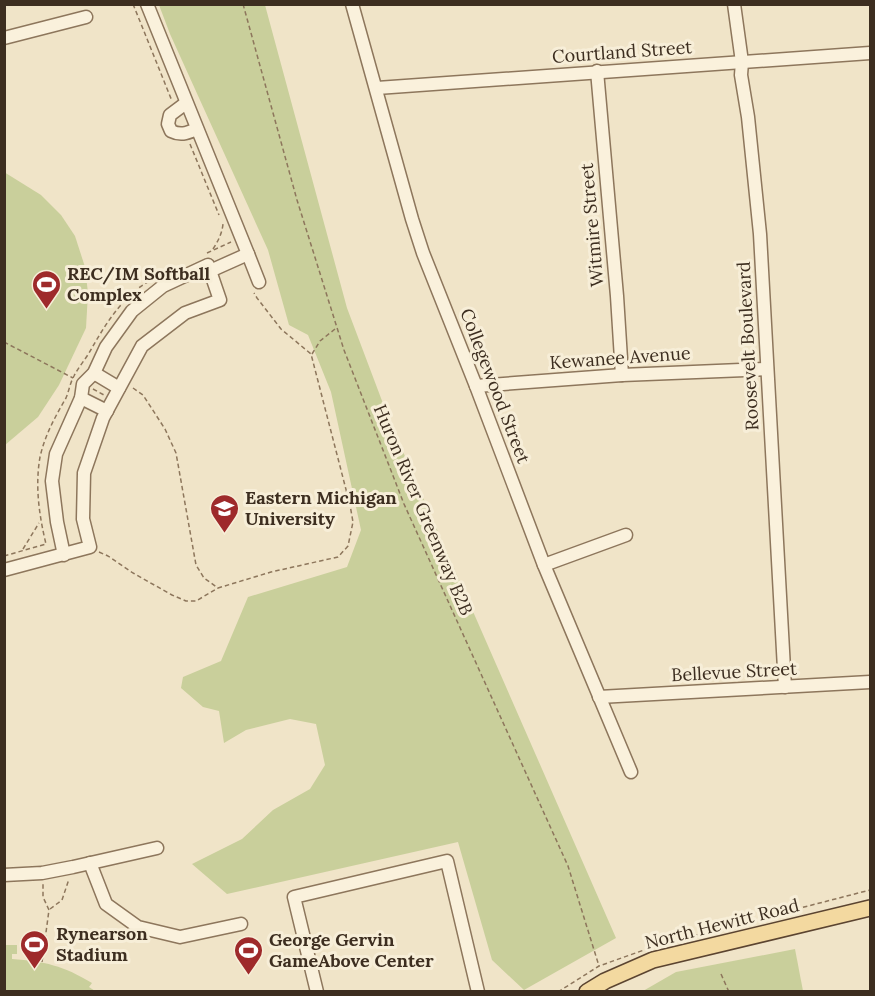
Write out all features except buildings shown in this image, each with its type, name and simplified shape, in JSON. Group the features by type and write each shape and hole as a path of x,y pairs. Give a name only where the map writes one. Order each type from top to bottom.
{"main road":[{"name":"North Hewitt Road","path":"587,992 605,981 653,960 870,908"}],"street":[{"path":"147,4 259,282"},
{"name":"Collegewood Street","path":"352,4 423,253 544,565 630,772"},
{"name":"Roosevelt Boulevard","path":"734,4 760,234 785,687"},
{"path":"4,38 86,17"},
{"name":"Courtland Street","path":"376,88 870,53"},
{"name":"Witmire Street","path":"597,71 622,375"},
{"path":"186,104 170,115 168,124 171,131 186,134 197,129"},
{"path":"210,271 248,254"},
{"path":"4,570 64,555 90,547 83,519 84,473 103,418 110,405 125,388 142,346 185,313 220,300 208,265 163,286 132,312 106,347 94,373 83,384 81,398 56,454 52,481 64,555"},
{"name":"Kewanee Avenue","path":"476,386 622,375 767,369"},
{"path":"94,373 125,388"},
{"path":"81,398 110,405"},
{"path":"544,565 627,535"},
{"name":"Bellevue Street","path":"599,697 870,682"},
{"path":"4,875 42,873 157,848"},
{"path":"317,992 294,897 447,861 478,992"},
{"path":"90,863 106,904 138,927 180,937 241,924"}],"path":[{"name":"Huron River Greenway B2B","path":"243,4 297,200 336,328 404,504 568,866 599,966"},
{"path":"212,251 219,240 223,223"},
{"path":"90,547 186,601 196,601 218,588 270,572 338,557 348,546 352,522 350,506 311,354 320,341 336,328"},
{"path":"4,342 83,384 110,405"},
{"path":"125,388 143,394 165,429 176,453 196,565 204,578 218,588"},
{"path":"22,550 40,520"},
{"path":"49,910 62,900 73,867"},
{"path":"42,873 43,897 49,910 42,962"},
{"path":"661,945 870,890"},
{"path":"558,992 599,966 649,948"},
{"path":"721,974 729,992"}],"green space":[{"path":"159,5 265,5 347,308 390,422 616,938 524,990 492,960 458,842 227,894 192,864 242,839 273,810 310,789 325,765 316,724 290,719 246,730 224,743 219,711 203,707 181,688 183,677 221,661 248,597 347,567 361,530 331,392 308,335 289,325 268,250"},
{"name":"REC/IM Softball Complex","path":"4,172 41,195 61,215 75,236 85,267 88,293 86,328 59,385 38,417 5,445"},
{"name":"Rynearson Stadium","path":"5,945 17,945 17,954 12,954 12,959 34,961 63,968 92,983 89,987 95,991 5,991"},
{"path":"795,949 803,991 643,991 676,972"}],"place":[{"name":"REC/IM Softball Complex","path":"46,310"},
{"name":"Eastern Michigan University","path":"224,534"},
{"name":"Rynearson Stadium","path":"35,970"},
{"name":"George Gervin GameAbove Center","path":"248,976"}]}
